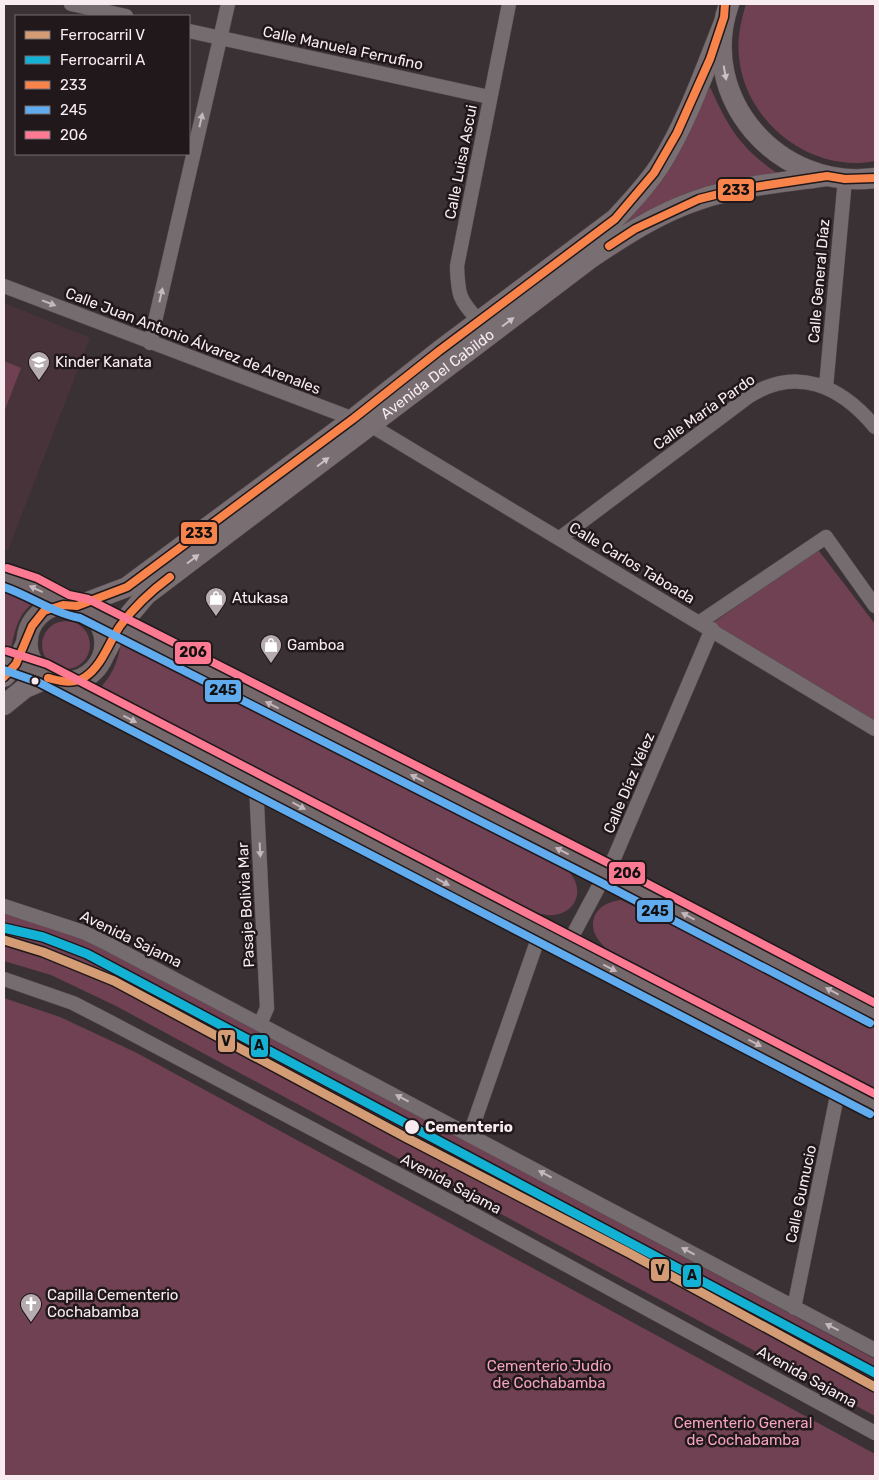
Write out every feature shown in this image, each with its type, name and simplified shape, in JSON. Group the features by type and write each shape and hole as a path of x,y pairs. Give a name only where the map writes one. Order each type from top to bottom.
{"main road":[{"path":"4,577 33,587 119,627 605,873 875,1014"},
{"path":"8,667 49,677 80,680 95,670 101,661 105,646 104,632 98,621 77,608 50,608 39,616 32,626 28,639 28,651 33,663 49,677 875,1105"}],"street":[{"path":"71,4 121,15"},
{"path":"150,342 228,4"},
{"name":"Calle Luisa Ascui","path":"479,322 465,306 458,291 457,266 489,97 510,4"},
{"path":"726,11 722,54 726,82 737,108 748,124 775,152 800,167 857,180"},
{"name":"Avenida Del Cabildo","path":"101,661 119,627 146,595 362,422 479,322 615,219 639,193 659,165 681,124 726,11"},
{"name":"Calle Manuela Ferrufino","path":"190,31 489,97"},
{"name":"Avenida Del Cabildo","path":"77,608 127,587 591,258 635,229 699,200 735,190 857,180"},
{"name":"Calle General Díaz","path":"826,386 857,180"},
{"name":"Calle Juan Antonio Álvarez de Arenales","path":"4,286 362,422"},
{"name":"Calle María Pardo","path":"560,538 759,390 778,383 799,381 826,386 846,398 875,427"},
{"name":"Calle Carlos Taboada","path":"362,422 560,538 875,729"},
{"path":"700,622 826,537 875,606"},
{"name":"Calle Díaz Vélez","path":"567,946 605,873 616,856 712,629"},
{"path":"8,667 28,639"},
{"path":"4,705 25,688 49,677"},
{"name":"Pasaje Bolivia Mar","path":"256,784 267,1008 260,1024"},
{"name":"Avenida Sajama","path":"4,906 83,932 470,1134 875,1350"},
{"path":"470,1134 540,932"},
{"name":"Avenida Sajama","path":"4,979 73,1003 110,1022 460,1206 875,1433"},
{"name":"Calle Gumucio","path":"794,1308 839,1086"}],"shaded area":[{"name":"Kinder Kanata","path":"4,303 90,338 8,550 4,548"}],"green space":[{"path":"746,4 875,4 875,161 851,163 828,159 805,151 785,138 768,122 754,102 744,81 739,57 740,30"},
{"path":"710,87 723,115 738,137 755,156 780,175 673,200 639,215 610,233 686,138"},
{"path":"4,361 21,368 4,412"},
{"path":"819,551 875,624 875,723 713,623 813,552"},
{"path":"4,591 34,602 21,617 11,648 4,645"},
{"path":"61,621 71,621 83,628 90,640 90,650 83,662 71,669 61,669 53,665 46,658 42,650 42,640 46,632 53,625"},
{"path":"121,643 564,867 577,885 577,895 574,903 569,909 560,914 538,913 98,690 114,668"},
{"path":"621,900 875,1028 875,1089 606,948 599,941 595,933 594,918 597,911 603,906"},
{"path":"4,912 81,936 875,1359 875,1416 116,1006 51,975 4,961"},
{"path":"4,998 60,1017 135,1052 875,1454 875,1476 4,1475"}],"rail line":[{"name":"A","path":"4,928 43,937 87,954 875,1373"},
{"name":"V","path":"4,940 43,952 114,981 407,1138 629,1253 875,1387"}],"transit line":[{"name":"233","path":"4,677 16,664 32,626 44,611 63,605 77,606 127,587 353,419 439,351 615,219 654,173 677,133 710,59 724,17 725,4"},
{"name":"233","path":"609,246 635,229 699,199 735,190 827,176 845,179 875,178"},
{"name":"206","path":"7,568 37,578 69,595 88,599 610,864 875,1003"},
{"name":"233","path":"48,678 71,682 85,677 101,660 125,619 143,600 170,577"},
{"name":"245","path":"4,587 60,612 80,618 600,882 870,1023"},
{"name":"206","path":"7,651 47,664 875,1094"},
{"name":"245","path":"4,670 38,682 870,1114"}],"place":[{"name":"Kinder Kanata","path":"39,381"},
{"name":"Atukasa","path":"216,617"},
{"name":"Gamboa","path":"271,664"},
{"name":"Cementerio","path":"412,1127"},
{"name":"Capilla Cementerio Cochabamba","path":"31,1323"}],"park label":[{"name":"Cementerio Judío de Cochabamba","path":"549,1374"},
{"name":"Cementerio General de Cochabamba","path":"743,1432"}]}
